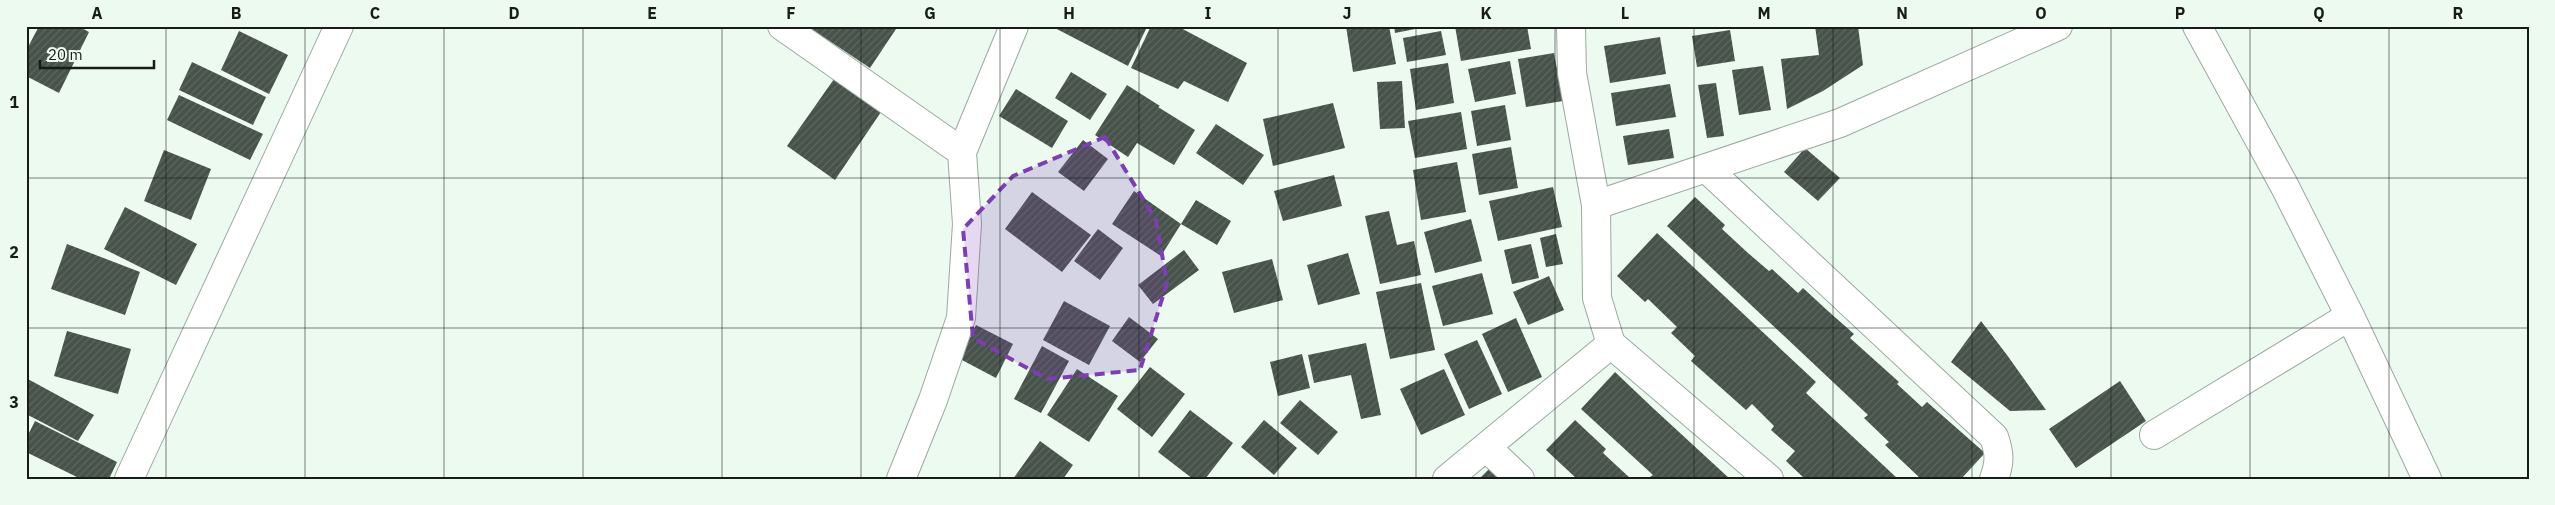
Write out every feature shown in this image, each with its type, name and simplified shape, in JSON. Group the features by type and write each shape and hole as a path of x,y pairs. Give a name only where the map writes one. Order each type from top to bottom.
{"street":[{"path":"129,479 339,26"},
{"path":"782,26 962,152"},
{"path":"901,479 933,400 961,318 967,224 962,152 1014,26"},
{"path":"1571,26 1572,73 1596,205 1597,298 1610,344 1769,479"},
{"path":"1596,205 1840,122 2058,26"},
{"path":"2197,26 2284,185 2350,316 2427,479"},
{"path":"1706,168 1994,437 2000,453 1994,479"},
{"path":"2154,434 2350,316"},
{"path":"1447,479 1610,344"},
{"path":"1486,447 1520,479"}],"highlighted area":[{"path":"1105,137 1156,220 1167,283 1140,370 1047,379 973,338 963,229 1013,176"}],"building":[{"path":"39,26 78,26 89,32 59,93 26,76 26,51"},
{"path":"807,26 898,26 870,68"},
{"path":"1051,26 1140,26 1146,29 1128,66"},
{"path":"1151,26 1177,26 1247,63 1228,102 1184,81 1178,89 1131,68"},
{"path":"1346,26 1389,26 1396,64 1353,72"},
{"path":"1394,26 1425,26 1425,27 1395,33"},
{"path":"1455,26 1527,26 1531,49 1461,61"},
{"path":"1815,26 1858,26 1863,65 1823,91 1787,109 1781,59 1819,55"},
{"path":"1730,30 1735,61 1697,67 1692,36"},
{"path":"239,31 288,55 269,94 221,70"},
{"path":"1441,31 1446,55 1407,62 1403,38"},
{"path":"1660,37 1666,74 1610,83 1604,46"},
{"path":"1554,53 1563,101 1526,107 1518,59"},
{"path":"1510,61 1516,94 1475,102 1468,69"},
{"path":"192,62 266,97 253,125 179,90"},
{"path":"1448,63 1454,103 1416,110 1410,69"},
{"path":"1763,66 1771,110 1739,115 1732,70"},
{"path":"1071,72 1107,94 1090,120 1055,98"},
{"path":"834,79 881,112 835,180 787,146"},
{"path":"1402,81 1405,128 1380,129 1377,82"},
{"path":"1716,83 1724,136 1707,138 1698,85"},
{"path":"1670,84 1676,117 1616,126 1611,93"},
{"path":"1127,85 1195,130 1174,165 1137,143 1128,157 1095,135"},
{"path":"1016,89 1068,121 1052,148 999,116"},
{"path":"179,95 263,134 250,160 167,120"},
{"path":"1333,103 1345,148 1273,166 1263,119"},
{"path":"1505,105 1511,140 1477,146 1471,111"},
{"path":"1461,112 1467,149 1415,158 1408,121"},
{"path":"1216,124 1264,155 1243,185 1196,153"},
{"path":"1669,129 1674,158 1628,165 1623,136"},
{"path":"1083,140 1108,159 1084,191 1058,172"},
{"path":"1511,147 1518,188 1479,195 1472,154"},
{"path":"1805,148 1840,178 1818,201 1784,172"},
{"path":"164,150 211,169 191,220 144,201"},
{"path":"1457,162 1466,212 1421,220 1413,170"},
{"path":"1334,175 1342,206 1283,221 1274,191"},
{"path":"1553,187 1562,227 1498,241 1489,201"},
{"path":"1134,191 1181,224 1161,256 1112,224"},
{"path":"1032,192 1091,235 1062,272 1005,229"},
{"path":"1695,197 1725,225 1722,229 1748,253 1769,271 1772,269 1798,293 1803,288 1854,334 1850,338 1899,382 1897,384 1922,407 1927,402 1985,453 1961,479 1921,479 1885,445 1889,442 1864,418 1868,415 1667,226"},
{"path":"1196,200 1231,221 1217,245 1181,224"},
{"path":"125,207 197,244 176,285 104,249"},
{"path":"1389,211 1397,245 1414,241 1421,275 1380,284 1365,216"},
{"path":"1471,219 1482,261 1435,273 1424,232"},
{"path":"1098,229 1123,248 1100,280 1074,261"},
{"path":"1657,233 1816,382 1806,393 1898,479 1805,479 1786,461 1795,451 1771,430 1774,426 1752,404 1746,410 1691,361 1695,356 1671,333 1677,327 1648,299 1645,302 1617,276"},
{"path":"1556,234 1563,264 1546,267 1540,238"},
{"path":"67,244 140,272 125,315 51,289"},
{"path":"1531,244 1539,278 1512,284 1504,250"},
{"path":"1184,250 1199,270 1153,304 1138,285"},
{"path":"1348,253 1360,294 1318,305 1307,265"},
{"path":"1272,259 1283,300 1234,313 1222,272"},
{"path":"1482,273 1493,314 1443,326 1432,286"},
{"path":"1549,276 1564,310 1528,325 1513,292"},
{"path":"1421,283 1435,350 1390,359 1376,292"},
{"path":"1064,301 1110,326 1089,365 1043,340"},
{"path":"1129,317 1158,339 1140,362 1112,341"},
{"path":"1516,318 1542,377 1508,392 1482,334"},
{"path":"1981,321 2046,410 2010,411 1951,362"},
{"path":"976,325 1013,344 996,378 960,359"},
{"path":"67,331 131,349 118,394 54,376"},
{"path":"1477,340 1502,394 1469,409 1444,354"},
{"path":"1366,343 1381,415 1361,419 1351,375 1314,383 1308,355"},
{"path":"1042,346 1069,361 1041,413 1014,399"},
{"path":"1302,354 1310,388 1278,396 1270,362"},
{"path":"1150,367 1185,394 1152,437 1117,409"},
{"path":"1077,369 1118,396 1089,442 1047,415"},
{"path":"1444,369 1465,415 1421,435 1400,389"},
{"path":"1615,372 1730,479 1652,479 1650,477 1653,475 1581,409"},
{"path":"26,378 94,415 78,441 26,414"},
{"path":"2120,381 2146,421 2076,468 2049,429"},
{"path":"1300,400 1338,432 1318,455 1280,423"},
{"path":"1190,410 1233,443 1205,479 1193,479 1158,452"},
{"path":"1264,420 1297,448 1274,475 1241,447"},
{"path":"1575,420 1606,449 1603,453 1631,479 1577,479 1546,450"},
{"path":"35,421 117,462 109,479 81,479 26,452 26,439"},
{"path":"1040,441 1073,465 1063,479 1013,479"},
{"path":"1489,469 1500,479 1479,479"}]}
